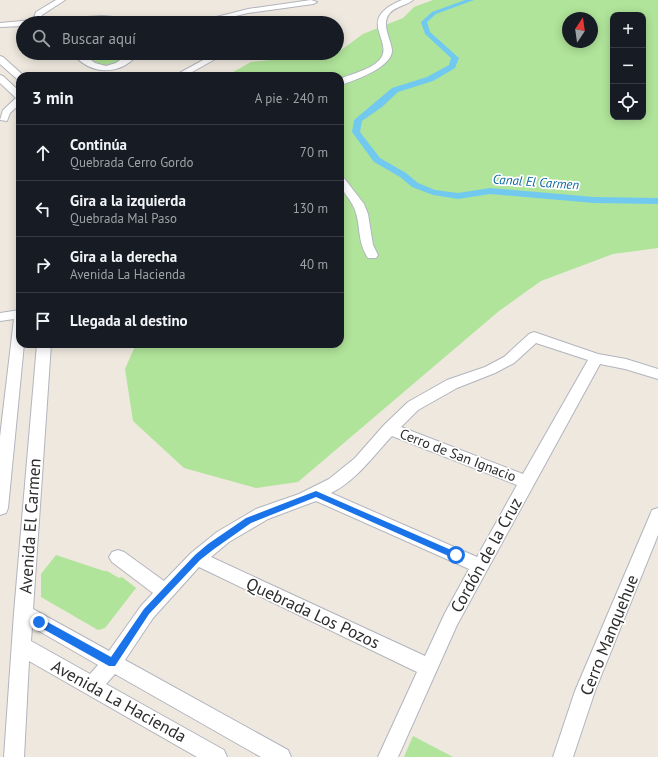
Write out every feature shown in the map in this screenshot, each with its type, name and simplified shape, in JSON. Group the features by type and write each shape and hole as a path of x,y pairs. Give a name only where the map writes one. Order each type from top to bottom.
{"street":[{"path":"44,16 48,10 61,0"},
{"path":"344,80 376,66 384,59 388,50 381,27 383,17 391,9 409,0"},
{"path":"230,16 248,11 292,5"},
{"path":"0,25 16,24"},
{"path":"0,59 16,73"},
{"path":"86,60 95,67 104,69 114,66 124,60"},
{"path":"185,72 206,60"},
{"path":"0,78 16,94"},
{"path":"2,122 6,112 16,102"},
{"path":"2,122 16,110"},
{"path":"344,185 355,197 362,214 363,230 367,248 372,255"},
{"path":"0,316 16,314"},
{"path":"0,324 16,322"},
{"path":"92,686 112,663 146,612 197,558 223,537 249,521 316,494 334,484 360,462 401,416 426,398 452,384 505,363 534,337 596,358 626,364 658,374"},
{"name":"Avenida El Carmen","path":"0,508 17,348"},
{"name":"Avenida El Carmen","path":"14,757 23,613 44,348"},
{"name":"Cordón de la Cruz","path":"388,757 451,619 596,358"},
{"name":"Cerro de San Ignacio","path":"389,429 527,482"},
{"path":"316,494 480,566"},
{"name":"Cerro Manquehue","path":"563,757 585,691 658,515"},
{"path":"118,557 165,592"},
{"name":"Quebrada Los Pozos","path":"197,558 428,667"},
{"name":"Avenida La Hacienda","path":"23,613 282,757"},
{"name":"Avenida La Hacienda","path":"21,646 217,757"}],"green space":[{"path":"433,0 658,0 658,248 613,254 541,281 499,311 298,482 256,488 184,468 133,421 125,369 134,348 344,348 344,72 233,72 251,62 270,60 344,60 344,48 363,34 403,18 414,7"},
{"path":"93,60 121,60 106,66"},
{"path":"56,555 107,571 119,578 122,577 136,588 105,628 98,630 41,597 41,574"},
{"path":"413,736 453,757 404,757"}],"waterway":[{"name":"Canal El Carmen","path":"471,0 434,13 424,22 427,33 455,58 452,66 430,79 395,90 379,105 358,120 356,132 377,160 403,175 415,185 433,192 458,196 490,191 594,200 658,201"}],"route":[{"path":"39,622 112,663 146,612 197,558 211,546 236,528 262,514 316,494 456,555"}]}
